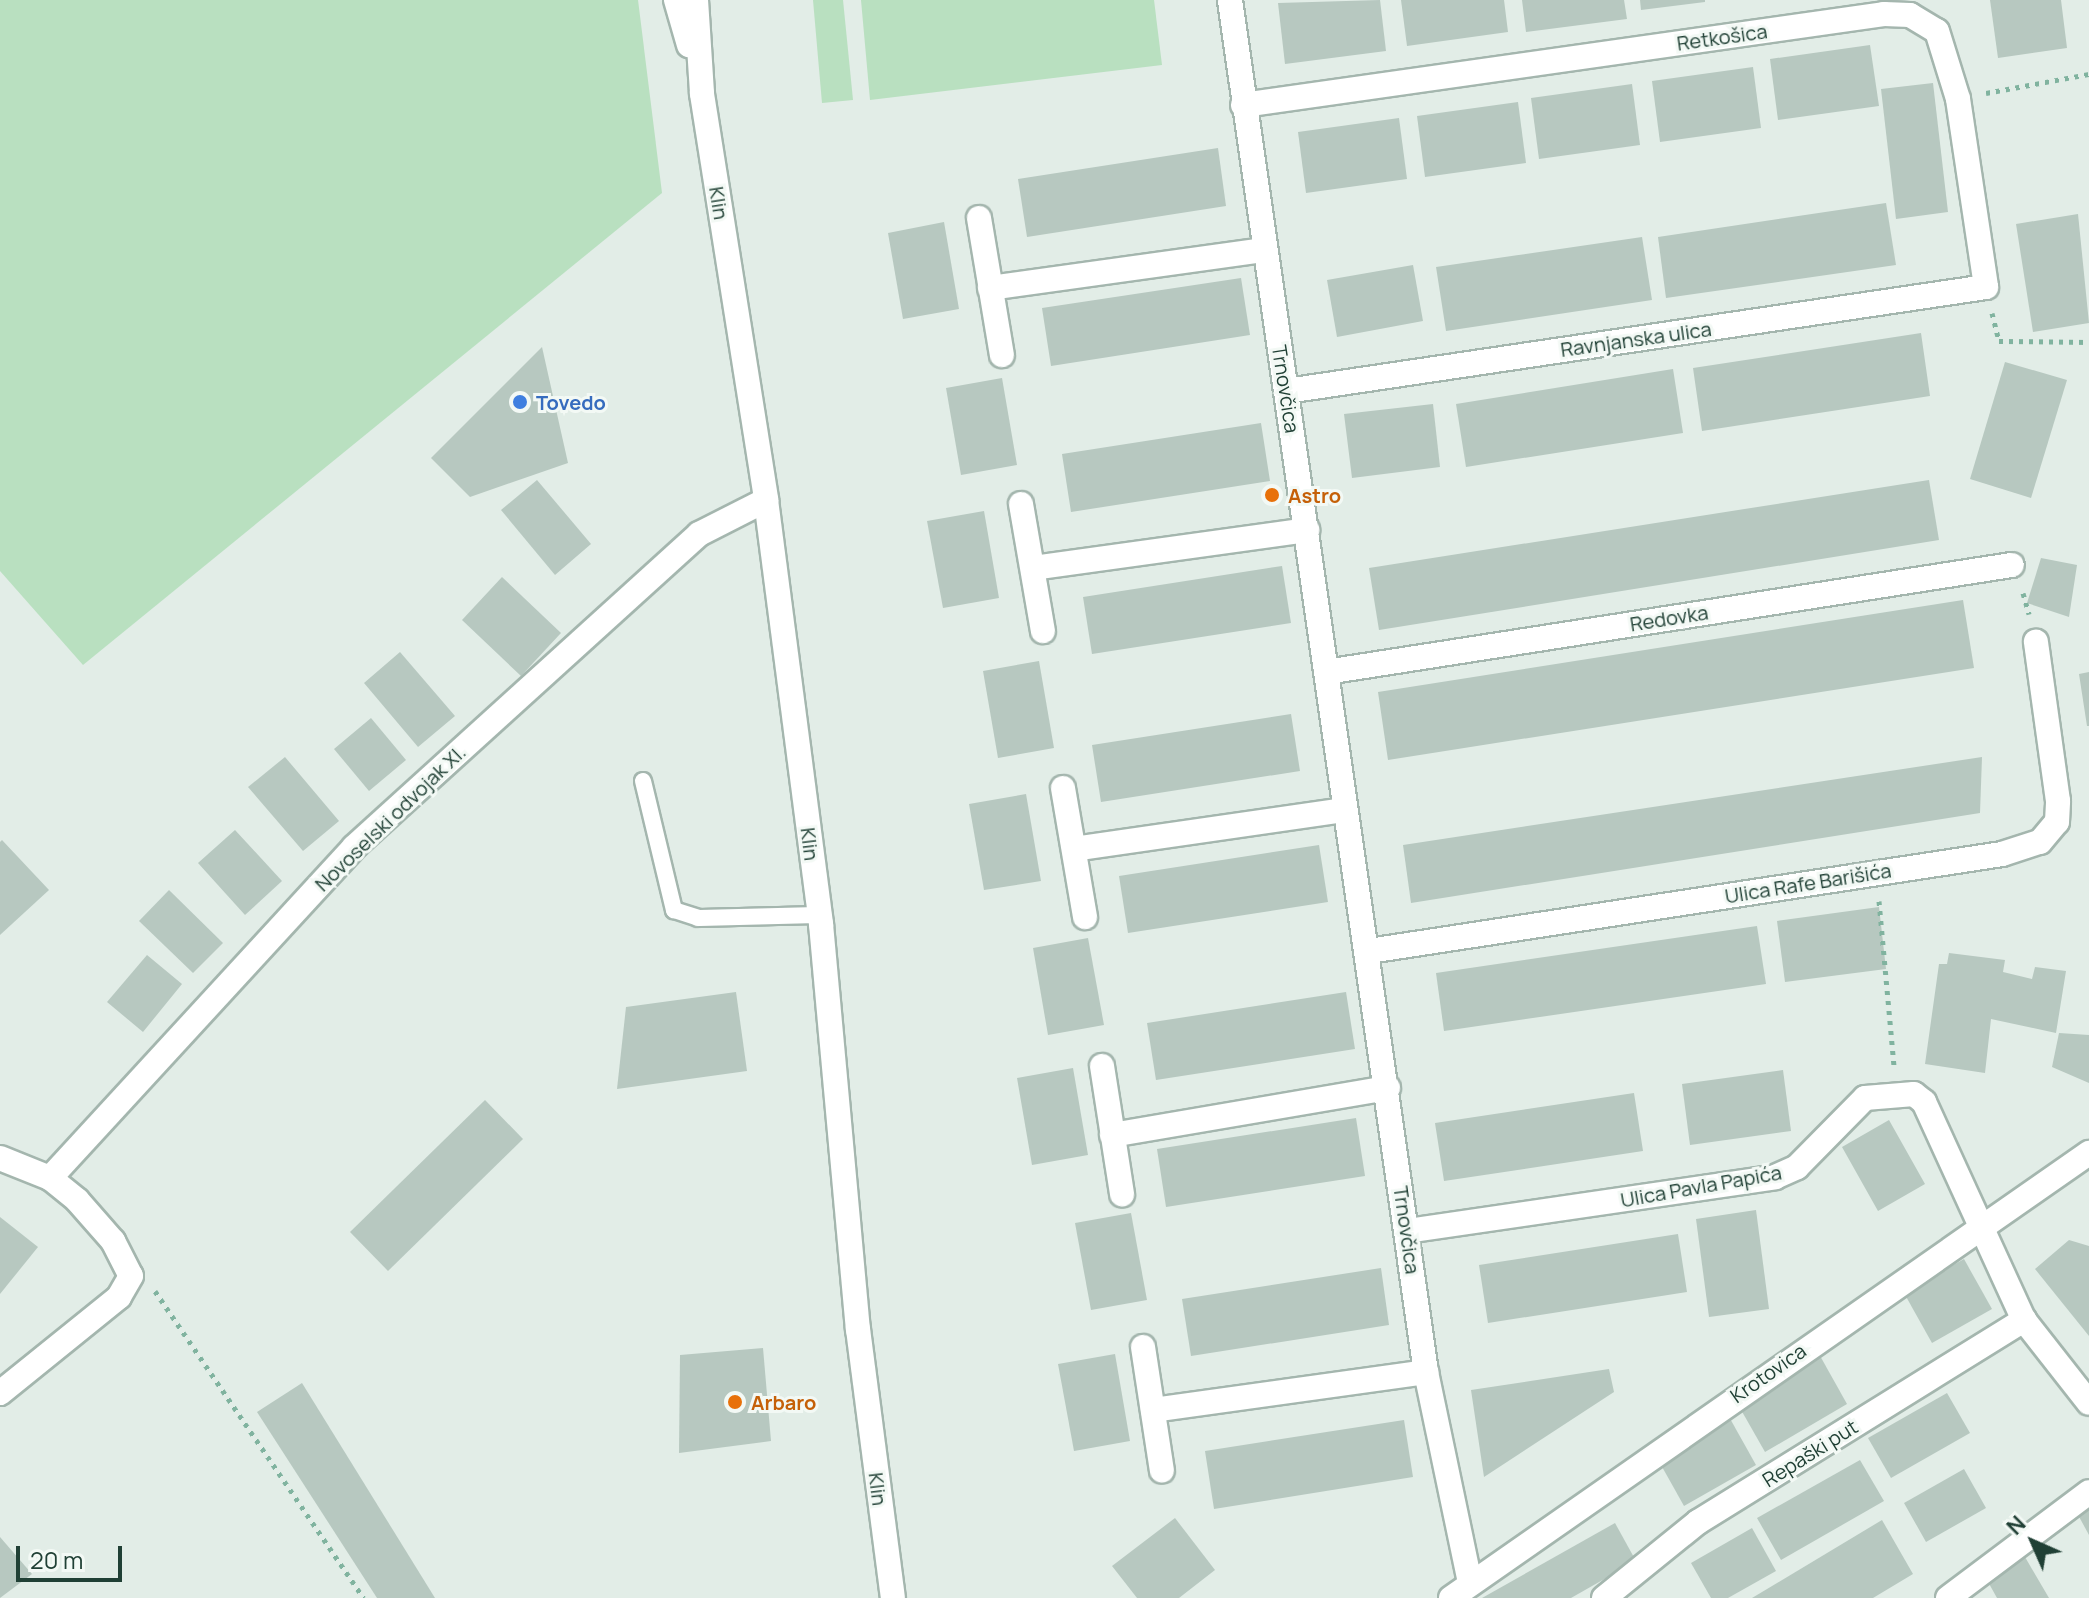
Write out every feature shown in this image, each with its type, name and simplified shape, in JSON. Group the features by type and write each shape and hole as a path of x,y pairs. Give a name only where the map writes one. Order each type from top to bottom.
{"street":[{"name":"Klin","path":"676,0 702,94"},
{"name":"Klin","path":"696,0 702,94 766,500 819,915 858,1329 893,1598"},
{"name":"Trnovčica","path":"1230,0 1263,250 1287,391 1345,810 1369,951 1426,1372 1460,1590"},
{"name":"Retkošica","path":"1243,105 1884,14 1910,15 1937,31 1958,99 1986,287"},
{"path":"979,218 1002,355"},
{"path":"990,288 1263,250"},
{"name":"Ravnjanska ulica","path":"1287,391 1986,287"},
{"name":"Novoselski odvojak XI.","path":"50,1178 354,847 699,534 766,500"},
{"path":"1021,504 1043,631"},
{"path":"1033,568 1307,530"},
{"name":"Redovka","path":"1326,672 2012,565"},
{"name":"Ulica Rafe Barišića","path":"1369,951 2023,849 2057,822 2036,642"},
{"path":"1063,788 1085,917"},
{"path":"1074,849 1345,810"},
{"path":"1102,1066 1122,1194"},
{"path":"1112,1135 1388,1088"},
{"path":"1899,1091 1924,1102 2024,1320 2089,1403"},
{"name":"Ulica Pavla Papića","path":"1407,1231 1775,1177 1797,1167 1865,1098 1899,1091"},
{"name":"Krotovica","path":"1460,1590 2089,1153"},
{"path":"0,1158 50,1178 113,1241 131,1276 119,1297 0,1393"},
{"name":"Repaški put","path":"1604,1598 1698,1522 2024,1320"},
{"path":"1143,1347 1162,1471"},
{"path":"1153,1410 1426,1372"},
{"path":"1948,1598 2089,1492"}],"lane":[{"path":"643,781 674,910 698,918 819,915"}],"path":[{"path":"1958,99 2089,74"},
{"path":"1986,287 1999,341 2089,342"},
{"path":"2012,565 2036,642"},
{"path":"1875,872 1899,1091"},
{"path":"131,1276 151,1286 364,1598"}],"green space":[{"path":"0,0 638,0 662,193 83,665 0,571"},
{"path":"813,0 843,0 853,100 822,103"},
{"path":"861,0 1154,0 1162,65 870,100"}],"building":[{"path":"1380,0 1386,51 1285,64 1278,3"},
{"path":"1401,0 1504,0 1508,32 1407,46"},
{"path":"1522,0 1624,0 1627,19 1526,32"},
{"path":"1640,0 1705,0 1705,2 1641,10"},
{"path":"1990,0 2061,0 2067,48 1998,58"},
{"path":"1870,45 1879,106 1778,120 1770,59"},
{"path":"1753,67 1761,128 1660,142 1652,81"},
{"path":"1933,83 1948,212 1896,219 1881,89"},
{"path":"1632,84 1640,145 1539,159 1531,98"},
{"path":"1518,102 1526,163 1425,177 1417,116"},
{"path":"1399,118 1407,179 1306,193 1298,132"},
{"path":"1218,148 1226,206 1027,237 1018,179"},
{"path":"1886,203 1896,265 1666,298 1658,237"},
{"path":"2078,214 2089,323 2033,332 2016,224"},
{"path":"944,222 959,309 903,319 888,233"},
{"path":"1642,237 1652,300 1446,331 1436,267"},
{"path":"1413,265 1423,321 1337,337 1327,280"},
{"path":"1241,278 1250,335 1051,366 1042,308"},
{"path":"1921,333 1930,396 1702,431 1693,368"},
{"name":"Tovedo","path":"542,347 568,463 470,497 431,458"},
{"path":"2005,362 2067,380 2031,498 1970,479"},
{"path":"1673,369 1683,433 1466,467 1456,404"},
{"path":"1002,378 1017,465 961,475 946,388"},
{"path":"1433,404 1440,467 1352,478 1344,414"},
{"path":"1261,423 1270,481 1071,512 1062,454"},
{"path":"537,480 591,544 555,575 501,510"},
{"path":"1929,480 1939,540 1379,630 1369,568"},
{"path":"984,511 999,598 943,608 927,521"},
{"path":"2041,558 2077,565 2069,617 2027,603"},
{"path":"1282,566 1291,623 1092,654 1083,597"},
{"path":"502,577 561,633 521,676 462,620"},
{"path":"1963,600 1974,668 1388,760 1378,692"},
{"path":"400,652 455,716 418,747 364,683"},
{"path":"1039,661 1054,748 998,758 983,671"},
{"path":"2089,672 2089,726 2087,726 2079,674"},
{"path":"1291,714 1300,771 1101,802 1092,745"},
{"path":"371,718 406,760 369,791 334,749"},
{"path":"285,757 339,821 303,851 248,787"},
{"path":"1982,757 1980,813 1411,903 1403,845"},
{"path":"1026,794 1041,881 984,890 969,804"},
{"path":"235,830 282,881 245,915 198,863"},
{"path":"2,840 49,890 0,935 0,842"},
{"path":"1319,845 1328,902 1128,933 1119,876"},
{"path":"169,890 223,943 193,973 139,921"},
{"path":"1879,907 1886,969 1785,982 1777,921"},
{"path":"1757,926 1766,984 1444,1031 1436,973"},
{"path":"1088,938 1104,1025 1048,1035 1033,948"},
{"path":"1949,953 2005,960 2003,972 2032,979 2035,967 2066,971 2056,1033 1991,1019 1985,1073 1925,1064 1939,964 1947,964"},
{"path":"147,955 182,984 143,1032 107,1002"},
{"path":"736,992 747,1071 617,1089 626,1007"},
{"path":"1346,992 1355,1049 1156,1080 1147,1023"},
{"path":"2059,1033 2089,1035 2089,1083 2052,1067"},
{"path":"1073,1068 1088,1155 1032,1165 1017,1078"},
{"path":"1783,1070 1791,1131 1690,1145 1682,1084"},
{"path":"1634,1093 1643,1151 1444,1181 1435,1123"},
{"path":"485,1100 523,1139 388,1271 350,1232"},
{"path":"1356,1118 1365,1176 1166,1207 1157,1149"},
{"path":"1889,1120 1925,1184 1878,1211 1842,1147"},
{"path":"1756,1210 1769,1309 1709,1317 1696,1219"},
{"path":"1131,1213 1147,1300 1091,1310 1075,1223"},
{"path":"0,1217 38,1247 0,1294"},
{"path":"1678,1234 1687,1292 1488,1323 1479,1265"},
{"path":"2069,1240 2089,1246 2089,1336 2035,1269"},
{"path":"1964,1259 1992,1309 1932,1343 1904,1293"},
{"path":"1381,1268 1389,1325 1191,1356 1182,1299"},
{"path":"763,1348 771,1441 679,1453 680,1355"},
{"path":"1115,1354 1130,1441 1074,1451 1058,1364"},
{"path":"1819,1354 1847,1404 1765,1452 1736,1401"},
{"path":"1609,1369 1614,1392 1484,1477 1471,1390"},
{"path":"302,1383 435,1598 377,1598 257,1412"},
{"path":"1947,1393 1970,1433 1891,1478 1868,1438"},
{"path":"1728,1415 1756,1465 1684,1506 1656,1456"},
{"path":"1404,1420 1413,1477 1214,1509 1205,1451"},
{"path":"1860,1460 1884,1501 1781,1560 1757,1518"},
{"path":"1964,1469 1986,1508 1926,1542 1904,1503"},
{"path":"2089,1506 2089,1535 2077,1513"},
{"path":"1175,1518 1215,1570 1179,1598 1137,1598 1112,1566"},
{"path":"1882,1520 1913,1574 1873,1598 1752,1598"},
{"path":"1615,1523 1636,1561 1571,1598 1482,1598"},
{"path":"1752,1528 1776,1571 1728,1598 1711,1598 1691,1563"},
{"path":"0,1537 32,1574 0,1598"},
{"path":"2025,1557 2049,1598 1997,1598 1987,1580"}],"place":[{"name":"Tovedo","path":"520,402"},
{"name":"Astro","path":"1272,495"},
{"name":"Arbaro","path":"735,1402"}]}
